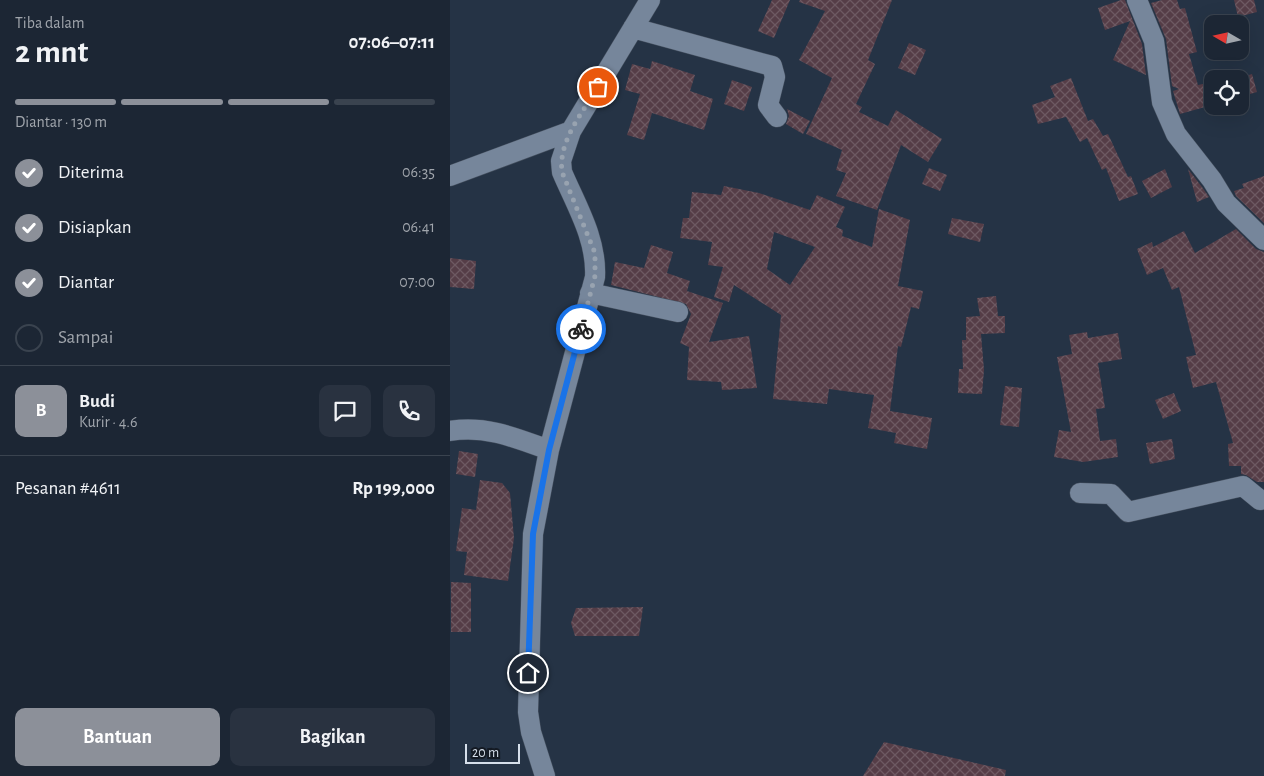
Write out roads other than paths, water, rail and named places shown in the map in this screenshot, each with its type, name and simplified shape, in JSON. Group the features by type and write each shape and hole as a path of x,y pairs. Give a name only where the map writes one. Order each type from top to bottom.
{"street":[{"path":"544,776 531,732 527,691 533,534 549,450 595,276 595,253 562,172 561,161 571,131 650,0"},
{"path":"1137,0 1154,42 1162,102 1176,134 1212,180 1226,203 1264,240"},
{"path":"633,28 772,66 775,77 768,105 777,117"},
{"path":"450,176 571,131"},
{"path":"590,293 678,312"},
{"path":"450,431 477,428 496,431 549,450"},
{"path":"1080,493 1111,494 1128,512 1243,486 1263,498"}]}
